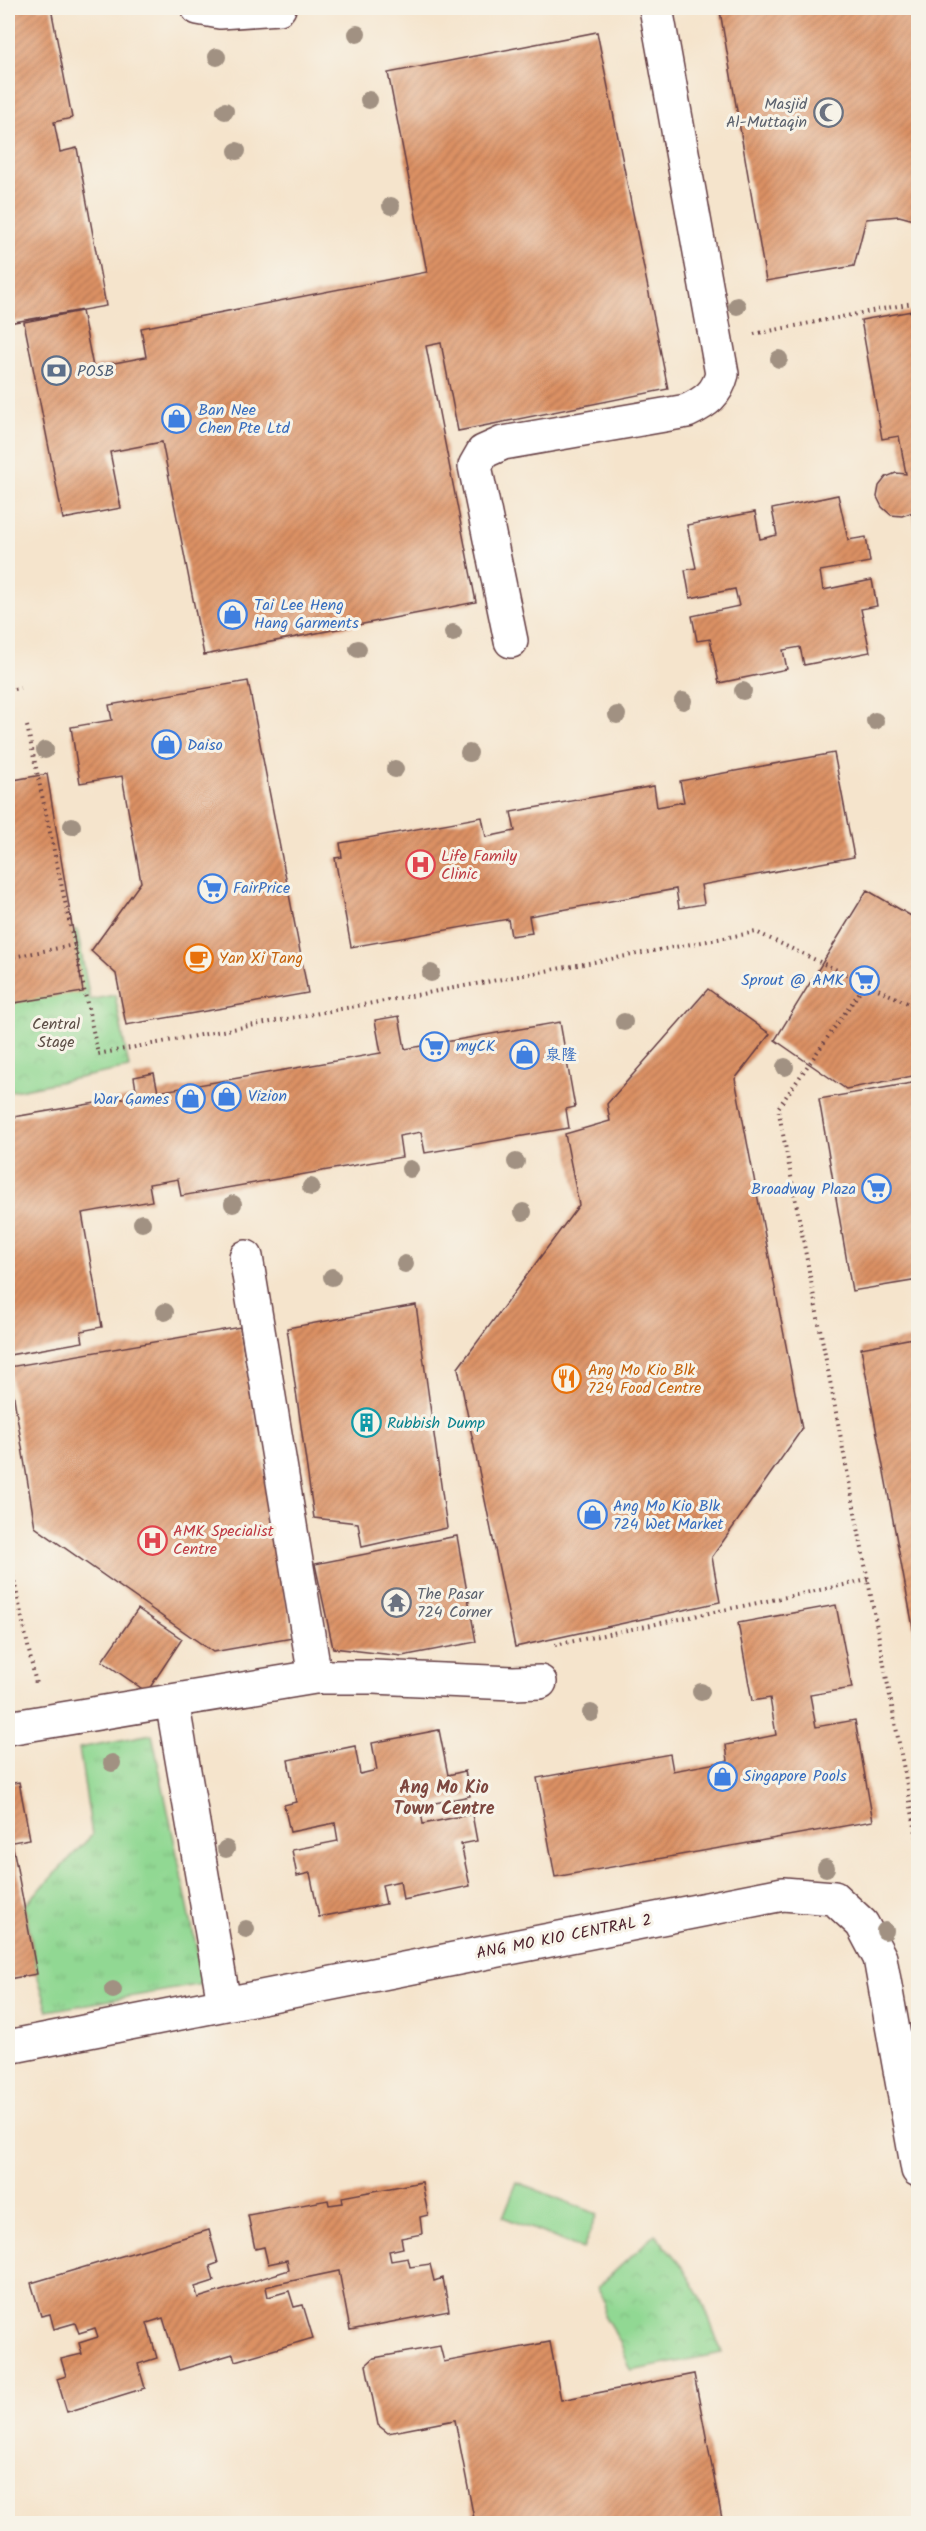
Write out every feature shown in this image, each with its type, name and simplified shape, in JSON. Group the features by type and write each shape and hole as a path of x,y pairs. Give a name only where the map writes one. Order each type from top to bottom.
{"street":[{"path":"198,8 220,12 279,8"},
{"path":"511,642 463,467 483,452 500,433 687,411 711,398 719,386 722,374 656,8"},
{"path":"246,1257 315,1677"},
{"path":"8,1728 315,1677 540,1682"},
{"path":"172,1701 224,2003"},
{"name":"ANG MO KIO CENTRAL 2","path":"8,2047 783,1894 834,1898 862,1924 880,1958 918,2170"}],"path":[{"path":"717,342 918,302"},
{"path":"8,690 20,688"},
{"path":"27,726 98,1054 756,932 918,1008"},
{"path":"8,958 74,945"},
{"path":"866,983 778,1108 918,1843"},
{"path":"8,1552 38,1691"}],"green space":[{"name":"Central Stage","path":"77,930 90,1000 115,995 129,1068 8,1092 8,943"},
{"path":"152,1734 204,1984 48,2011 37,1974 25,1905 92,1835 79,1748"},
{"path":"517,2182 597,2214 583,2249 503,2217"},
{"path":"655,2234 683,2267 702,2300 722,2353 631,2371 619,2340 604,2315 605,2301 597,2288"}],"building":[{"path":"8,8 51,8 72,118 54,122 60,152 77,148 106,306 8,323"},
{"name":"Masjid Al-Muttaqin","path":"736,8 918,8 918,221 899,216 866,219 854,266 766,281 720,11"},
{"path":"597,32 668,389 458,431 441,343 426,346 476,602 204,655 162,442 110,452 121,508 63,519 24,322 82,311 93,367 146,357 141,328 427,272 388,73"},
{"path":"918,310 917,538 913,512 902,516 891,515 882,507 877,497 879,486 886,477 896,473 906,474 899,436 882,439 861,320"},
{"path":"838,495 848,540 866,537 870,562 820,571 823,590 872,580 877,606 861,609 870,652 804,665 800,647 783,650 787,669 719,683 710,639 697,641 692,616 739,606 735,589 690,598 685,570 696,568 687,525 755,512 760,539 777,535 772,509"},
{"path":"248,681 308,993 126,1025 116,974 91,951 141,882 122,776 80,783 71,727 112,720 109,705"},
{"path":"834,753 854,857 701,885 704,904 679,908 676,889 529,916 532,933 511,936 508,919 351,947 335,858 342,857 340,843 482,817 486,837 515,831 511,812 654,786 657,807 684,802 680,781"},
{"path":"47,774 83,992 8,1004 8,781"},
{"name":"Sprout @ AMK","path":"867,890 918,920 918,1075 846,1089 775,1040"},
{"path":"708,989 770,1034 735,1079 802,1429 712,1557 720,1602 515,1647 458,1368 579,1205 565,1134 610,1121 607,1104"},
{"path":"399,1016 405,1049 560,1022 575,1107 566,1109 569,1128 425,1153 421,1132 399,1136 402,1157 181,1196 178,1179 149,1184 152,1201 82,1213 102,1327 81,1331 83,1342 9,1355 8,1118 137,1096 134,1077 154,1073 158,1092 381,1053 375,1020"},
{"name":"Broadway Plaza","path":"918,1082 918,1280 852,1291 819,1099"},
{"name":"Rubbish Dump","path":"416,1305 447,1528 362,1547 358,1523 314,1518 287,1328"},
{"path":"240,1327 293,1638 213,1652 35,1527 9,1367"},
{"path":"918,1337 918,1649 917,1649 861,1348"},
{"name":"The Pasar 724 Corner","path":"457,1536 476,1642 402,1656 333,1648 315,1564"},
{"path":"836,1605 852,1688 810,1695 816,1727 855,1720 873,1821 555,1877 537,1778 670,1754 673,1771 728,1761 726,1745 776,1735 770,1698 752,1701 738,1623"},
{"path":"138,1609 182,1639 147,1692 102,1661"},
{"path":"439,1730 448,1775 465,1771 470,1796 420,1806 423,1824 472,1814 477,1841 461,1844 470,1886 403,1900 400,1881 382,1885 386,1904 319,1917 310,1873 297,1876 292,1850 338,1841 335,1823 290,1832 284,1805 296,1802 288,1760 355,1746 360,1774 377,1770 372,1743"},
{"path":"19,1782 30,1839 12,1842 37,1974 8,1979 8,1784"},
{"path":"422,2182 428,2215 420,2217 422,2234 401,2238 403,2248 389,2251 391,2261 408,2258 410,2267 430,2264 434,2281 443,2278 449,2311 350,2330 339,2271 277,2284 266,2287 268,2297 289,2291 294,2307 303,2305 313,2338 235,2361 233,2354 179,2370 163,2318 147,2323 157,2358 138,2364 145,2388 67,2412 57,2379 66,2376 61,2359 82,2354 79,2343 98,2337 95,2328 79,2333 75,2323 54,2329 50,2314 41,2316 31,2283 209,2230 218,2263 210,2266 214,2281 195,2287 198,2298 289,2270 287,2260 268,2264 264,2247 255,2249 248,2215 328,2200 329,2205 343,2203 342,2197"},
{"path":"550,2342 561,2400 694,2374 723,2524 475,2524 455,2420 388,2433 378,2425 366,2365 374,2358 440,2346 444,2362"}],"place":[{"name":"Masjid Al-Muttaqin","path":"828,113"},
{"name":"POSB","path":"56,371"},
{"name":"Ban Nee Chen Pte Ltd","path":"177,419"},
{"name":"Tai Lee Heng Hang Garments","path":"233,614"},
{"name":"Daiso","path":"166,745"},
{"name":"Life Family Clinic","path":"420,865"},
{"name":"FairPrice","path":"212,888"},
{"name":"Yan Xi Tang","path":"198,958"},
{"name":"Sprout @ AMK","path":"865,980"},
{"name":"myCK","path":"435,1046"},
{"name":"泉隆","path":"524,1055"},
{"name":"Vizion","path":"227,1096"},
{"name":"War Games","path":"190,1099"},
{"name":"Broadway Plaza","path":"877,1189"},
{"name":"Ang Mo Kio Blk 724 Food Centre","path":"567,1379"},
{"name":"Rubbish Dump","path":"366,1423"},
{"name":"Ang Mo Kio Blk 724 Wet Market","path":"592,1515"},
{"name":"AMK Specialist Centre","path":"152,1540"},
{"name":"The Pasar 724 Corner","path":"396,1603"},
{"name":"Singapore Pools","path":"722,1776"}],"district":[{"name":"Ang Mo Kio Town Centre","path":"444,1798"}]}
